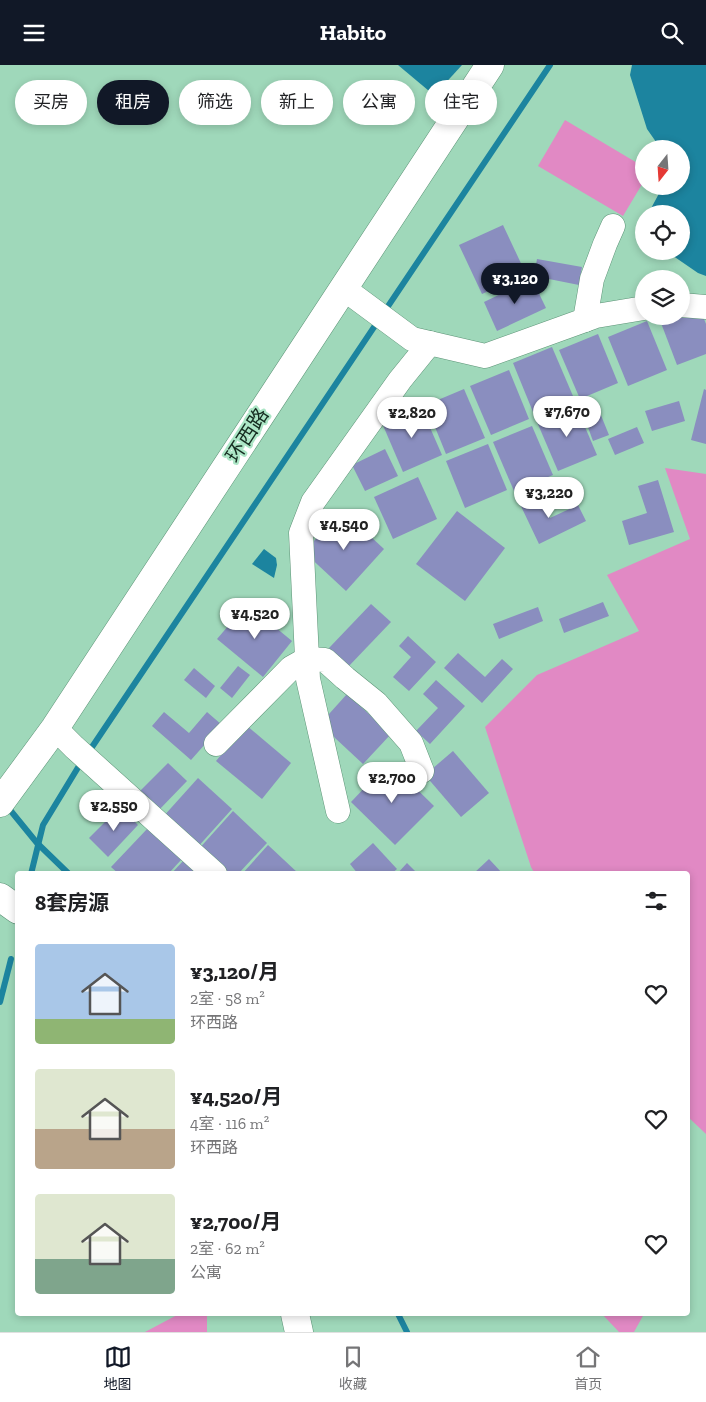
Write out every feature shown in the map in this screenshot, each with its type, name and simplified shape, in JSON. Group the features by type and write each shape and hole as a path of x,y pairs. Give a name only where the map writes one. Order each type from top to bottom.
{"street":[{"name":"环西路","path":"6,795 55,728 490,65"},
{"path":"586,320 592,279 604,244 613,227"},
{"path":"344,288 421,341 485,355 596,316 635,310"},
{"path":"690,306 706,307"},
{"path":"338,811 308,679 301,533 314,502 400,380 421,341"},
{"path":"216,745 291,668 307,659 325,660 376,703 411,743 422,771"},
{"path":"55,728 212,871"},
{"path":"0,897 15,909"}],"shaded area":[{"path":"565,120 635,162 636,195 623,216 538,166"},
{"path":"665,468 706,474 706,1134 690,1119 690,871 533,871 485,727 537,675 639,631 607,575 690,539"},
{"path":"175,1316 207,1316 207,1332 145,1332"},
{"path":"604,1316 643,1316 634,1332 619,1332"}],"water":[{"path":"398,65 462,65 448,80 425,80 425,88"},
{"path":"632,65 706,65 706,276 698,273 679,260 690,260 690,205 653,205 658,195 690,195 690,140 655,140 647,129 630,75"},
{"path":"264,549 276,558 277,565 274,578 252,564"}],"building":[{"path":"503,225 526,274 482,294 459,245"},
{"path":"537,259 582,267 579,285 534,276"},
{"path":"532,279 546,308 497,331 484,302"},
{"path":"700,309 706,324 706,354 677,365 662,325 690,325 690,313"},
{"path":"637,325 649,325 667,370 628,386 608,337"},
{"path":"598,334 618,383 580,399 559,350"},
{"path":"552,347 573,396 533,412 513,363"},
{"path":"509,370 529,419 491,435 470,386"},
{"path":"464,389 485,438 446,454 426,405"},
{"path":"704,389 706,390 706,444 691,440"},
{"path":"679,401 685,421 652,431 645,411"},
{"path":"576,406 597,455 558,471 537,422"},
{"path":"421,407 442,455 403,472 382,423"},
{"path":"598,408 609,435 593,441 583,414"},
{"path":"532,426 553,475 514,491 493,442"},
{"path":"637,427 644,443 615,455 608,439"},
{"path":"488,444 507,490 465,508 446,461"},
{"path":"385,449 398,476 365,491 352,465"},
{"path":"418,477 437,519 393,539 374,497"},
{"path":"658,480 674,532 629,545 622,521 647,513 638,486"},
{"path":"538,493 550,518 578,505 586,521 539,544 519,502"},
{"path":"342,510 384,549 346,591 304,552"},
{"path":"457,511 505,548 465,601 416,564"},
{"path":"603,602 609,616 564,633 559,619"},
{"path":"247,604 292,641 263,677 217,639"},
{"path":"371,604 391,622 348,667 329,648"},
{"path":"538,607 543,621 499,639 493,624"},
{"path":"408,636 436,662 409,691 393,677 411,657 399,646"},
{"path":"458,653 485,677 502,659 513,669 482,703 444,668"},
{"path":"238,666 250,675 232,698 220,688"},
{"path":"194,668 215,686 206,698 184,680"},
{"path":"436,680 465,706 430,744 416,731 438,708 423,694"},
{"path":"347,694 391,734 363,764 320,724"},
{"path":"164,712 189,733 207,712 222,725 191,760 152,726"},
{"path":"246,725 291,763 262,799 216,761"},
{"path":"453,751 489,793 461,817 425,775"},
{"path":"389,762 434,806 395,845 351,802"},
{"path":"168,763 187,781 156,813 137,794"},
{"path":"198,778 232,809 196,849 162,818"},
{"path":"120,807 138,825 108,857 89,838"},
{"path":"233,811 267,843 241,871 218,871 197,851"},
{"path":"148,828 182,859 171,871 116,871 111,867"},
{"path":"373,843 397,869 395,871 356,871 350,864"},
{"path":"268,845 296,871 245,871"},
{"path":"489,859 500,871 476,871"},
{"path":"183,861 194,871 174,871"},
{"path":"407,863 415,871 400,871"}],"waterway":[{"path":"88,753 550,65"},
{"path":"32,871 43,825 82,761"},
{"path":"6,805 37,843 66,871"},
{"path":"0,1002 11,959"},
{"path":"399,1316 407,1332"}]}
